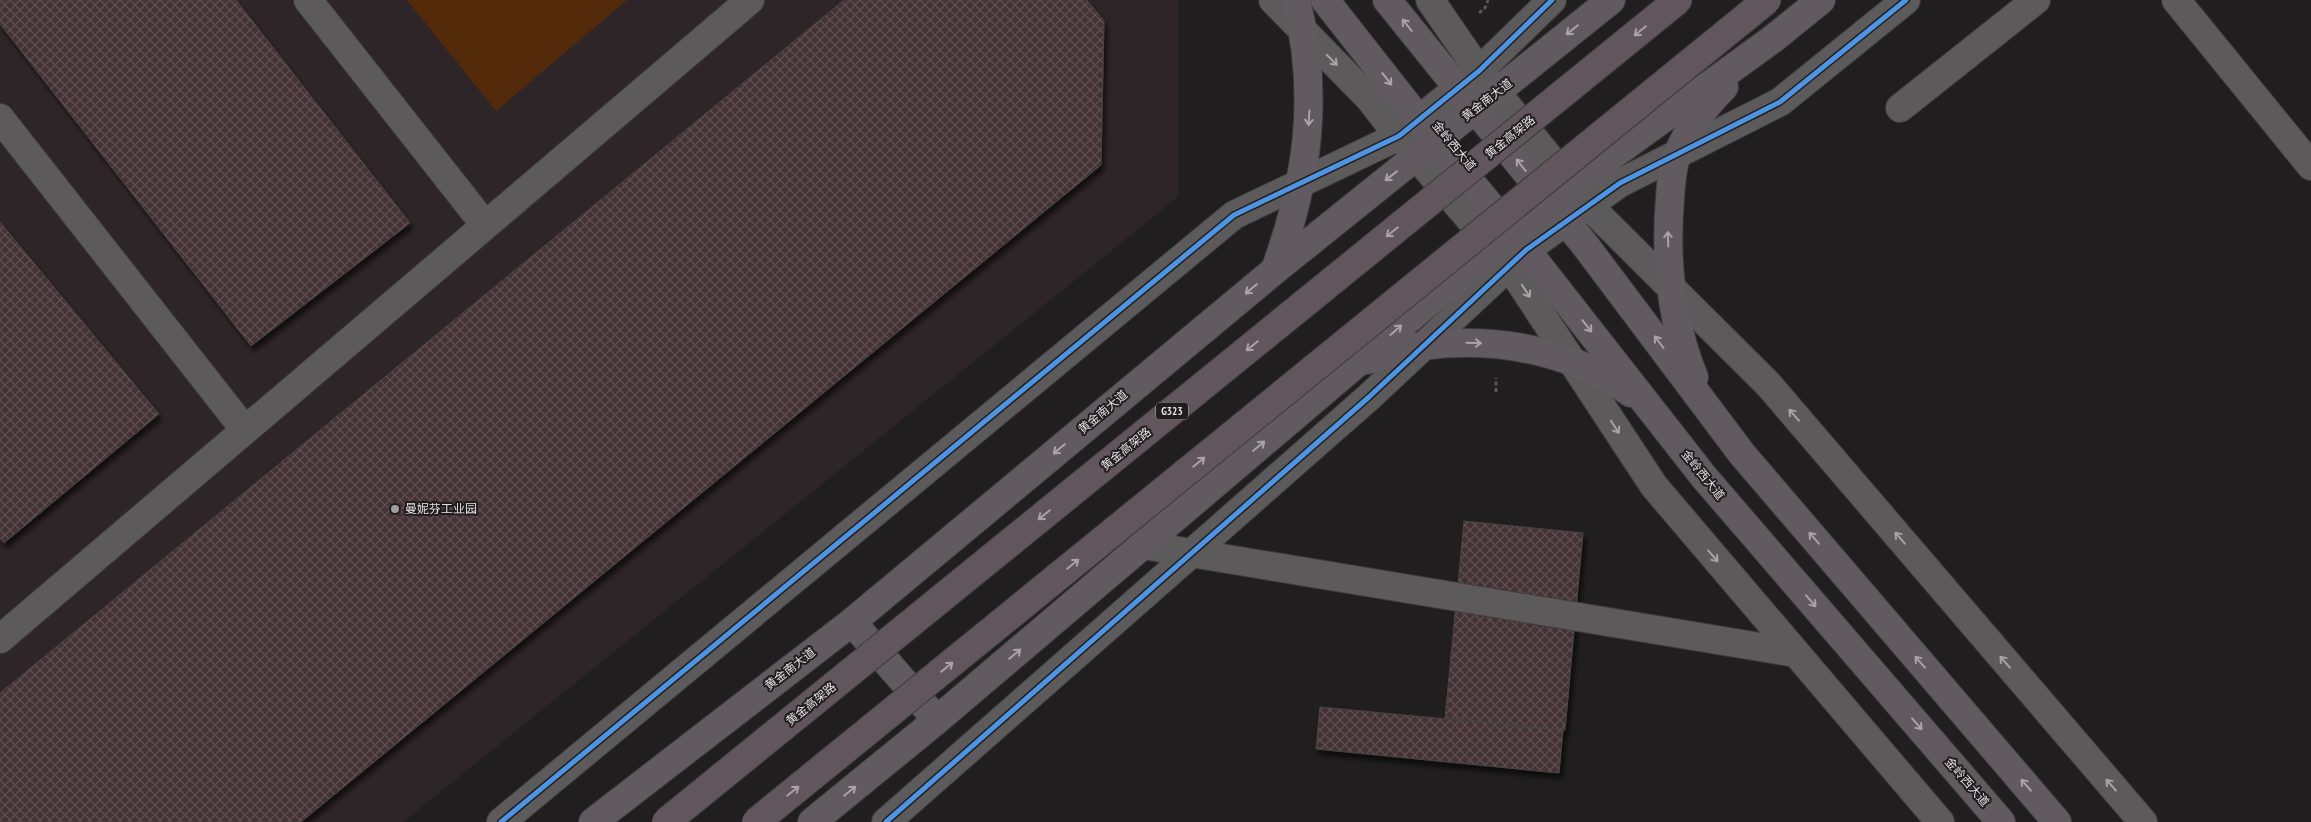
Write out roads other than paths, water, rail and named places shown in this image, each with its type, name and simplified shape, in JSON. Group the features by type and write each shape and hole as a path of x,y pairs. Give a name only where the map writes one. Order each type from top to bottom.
{"highway":[{"name":"黄金高架路","path":"666,822 1678,0"},
{"path":"756,822 1767,0"}],"main road":[{"path":"1275,270 1290,229 1302,181 1308,144 1310,100 1303,30 1296,0"},
{"name":"金岭西大道","path":"1325,0 1418,138"},
{"path":"1387,0 1478,90 1558,212 1706,404 1742,454 2057,822"},
{"name":"黄金南大道","path":"593,822 852,622 1275,270 1418,138 1478,90 1611,0"},
{"path":"812,822 937,720 1358,363 1580,195 1821,0"},
{"path":"1706,404 1688,362 1676,318 1667,227 1671,183 1677,154 1704,107 1774,38"},
{"name":"金岭西大道","path":"1511,249 1650,407 1704,478 2001,822"},
{"path":"1358,363 1422,346 1457,342 1498,343 1528,348 1592,370 1622,387 1650,407"},
{"path":"852,622 937,720"}],"street":[{"path":"308,0 485,226"},
{"path":"0,639 750,0"},
{"path":"1273,0 1370,98 1418,138 1511,249 1572,362 1654,486 1940,822"},
{"path":"1430,0 1478,90 1768,384 2143,822"},
{"path":"1478,90 1552,0"},
{"path":"1580,195 1620,183 1780,102 1906,0"},
{"path":"1900,108 2036,0"},
{"path":"2176,0 2311,166"},
{"path":"0,118 245,430"},
{"path":"501,822 1234,215 1302,181 1418,138"},
{"path":"886,822 1369,397 1422,346 1511,249"},
{"path":"1143,545 1796,653"}],"place":[{"name":"曼妮芬工业园","path":"395,509"}]}
